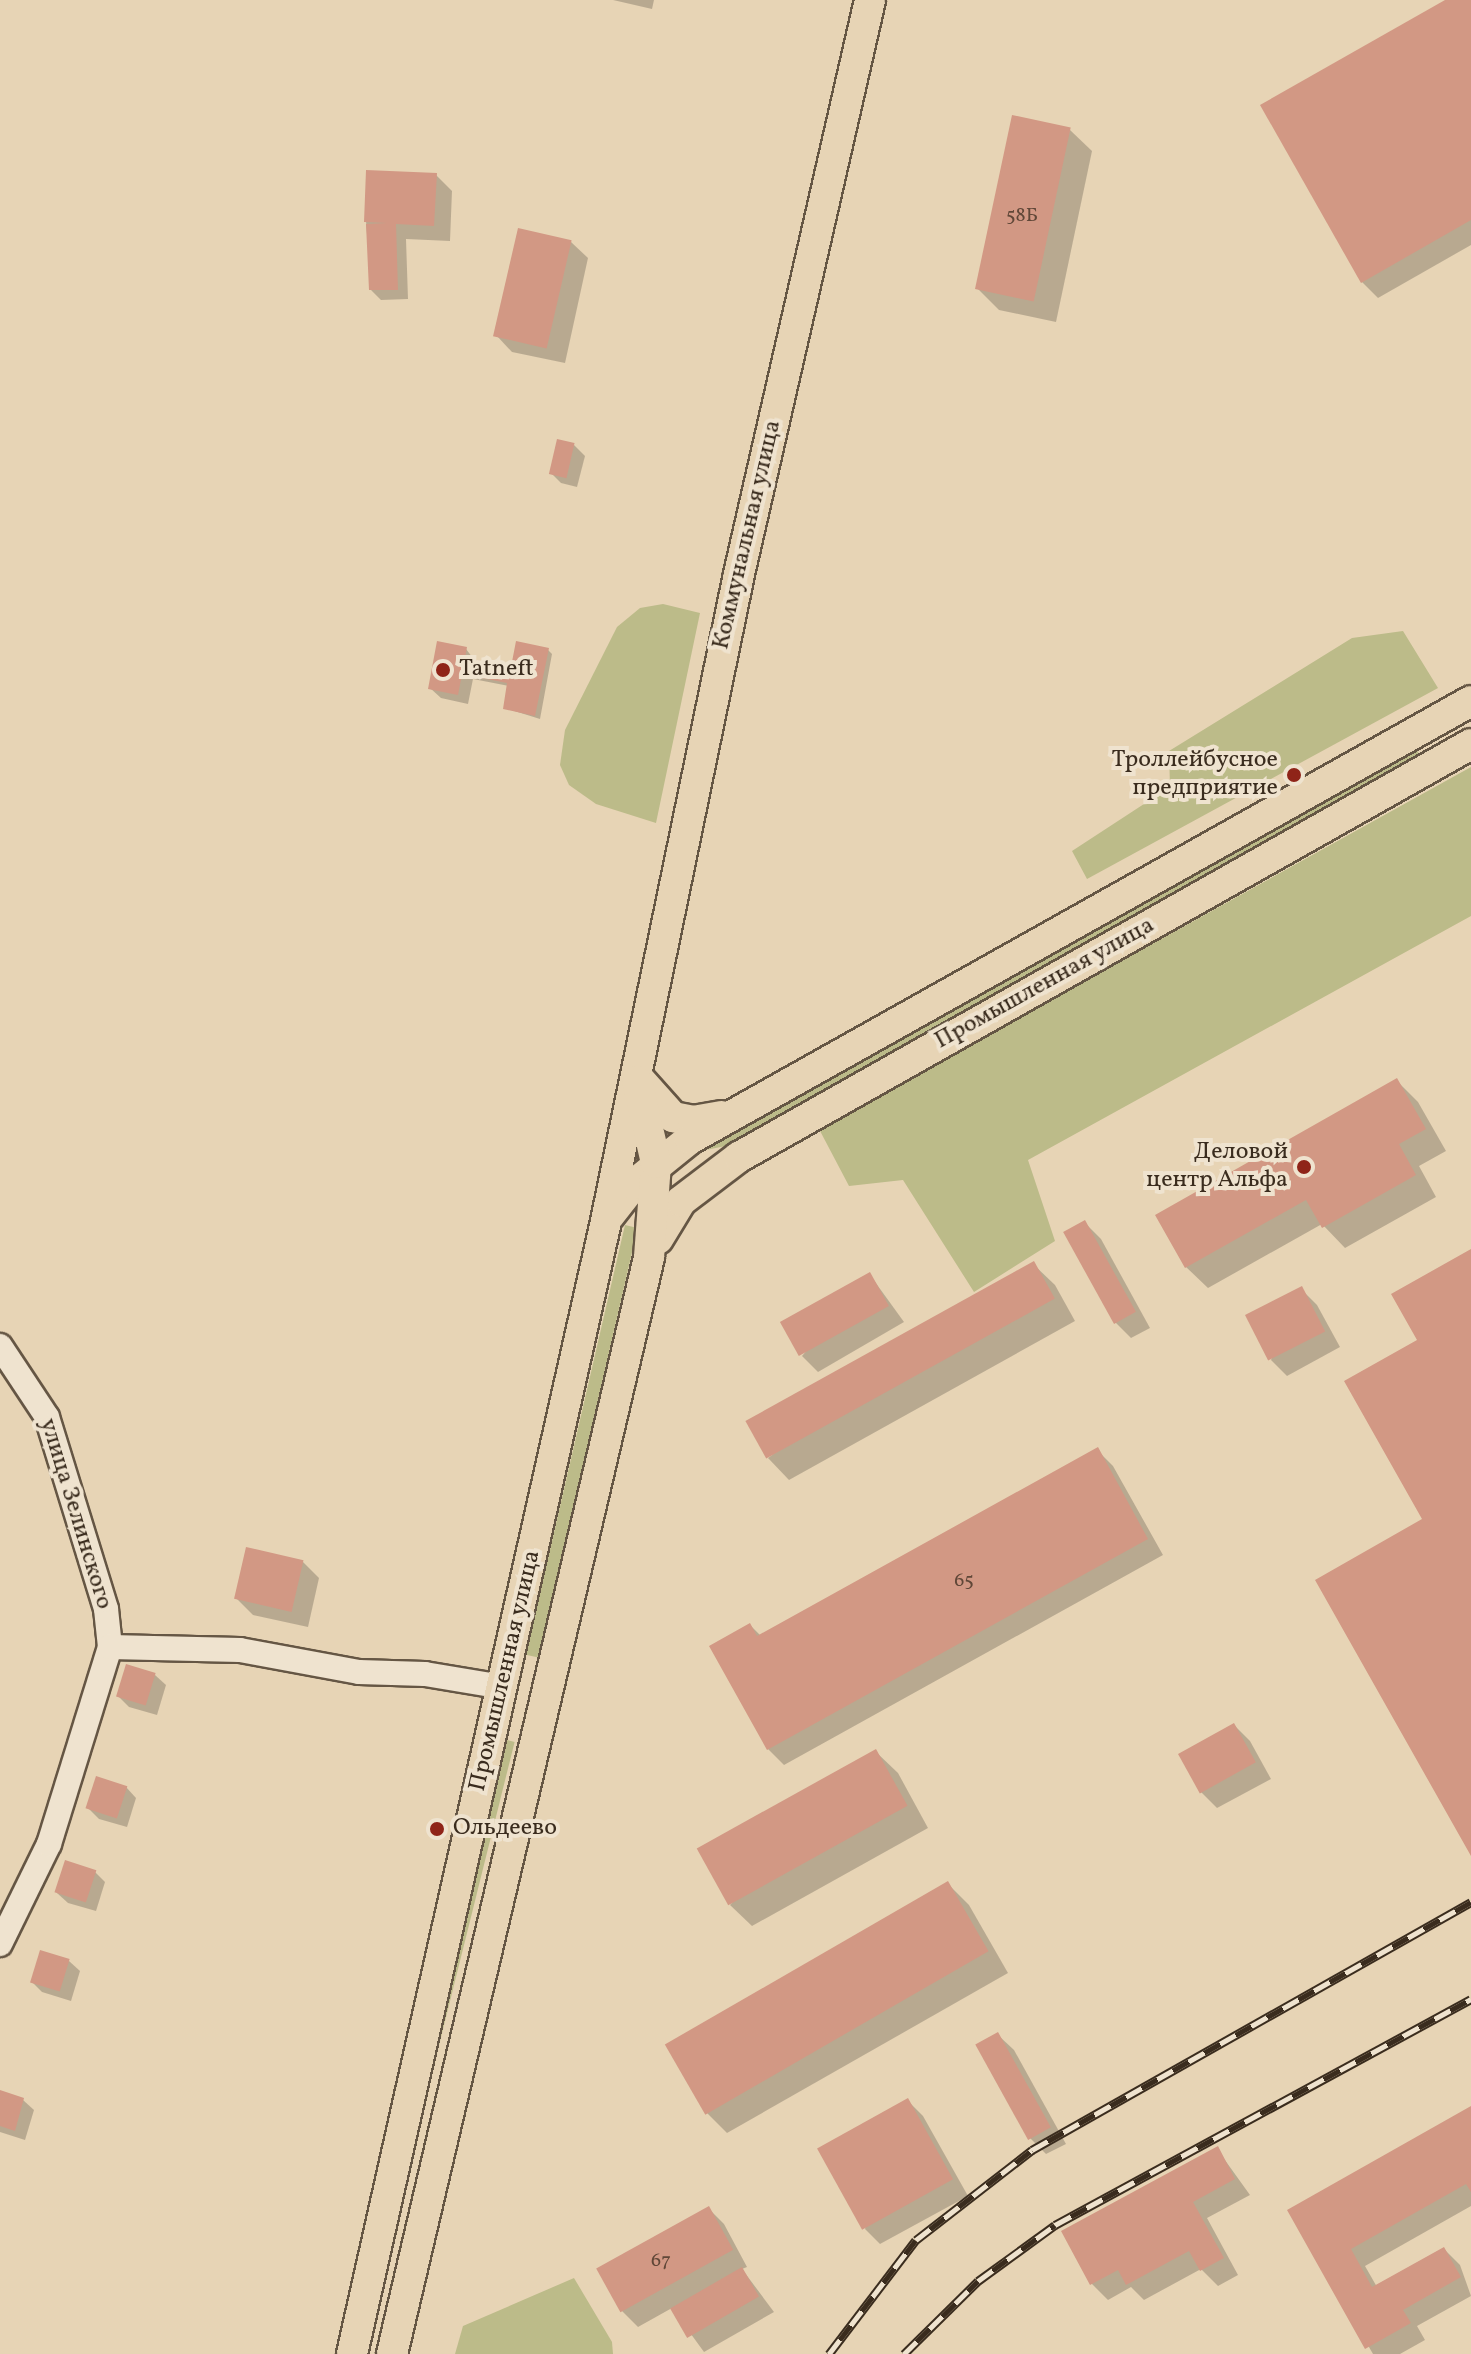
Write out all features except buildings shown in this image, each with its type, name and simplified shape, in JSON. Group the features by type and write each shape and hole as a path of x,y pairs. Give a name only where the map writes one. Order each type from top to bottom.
{"main road":[{"name":"Коммунальная улица","path":"635,1071 681,837 870,0"},
{"name":"Промышленная улица","path":"606,1221 656,1163 741,1110 1471,701"},
{"name":"Промышленная улица","path":"649,1257 666,1222 699,1183 1471,744"},
{"name":"Промышленная улица","path":"635,1071 660,1108 673,1117 714,1119 741,1110"},
{"name":"Промышленная улица","path":"392,2354 649,1257 656,1163 635,1071"},
{"name":"Промышленная улица","path":"352,2354 606,1221 635,1071"},
{"path":"656,1163 672,1182 699,1183"},
{"path":"503,1687 544,1697"},
{"path":"365,2294 403,2303"}],"street":[{"name":"улица Зелинского","path":"0,1346 47,1417 106,1609 110,1647"},
{"path":"0,1944 49,1844 110,1647 240,1650 359,1672 425,1674 503,1687"}],"shaded area":[{"path":"663,604 700,613 656,823 596,804 569,785 560,765 565,730 617,627 640,608"},
{"path":"1403,631 1438,688 1087,879 1072,851 1170,787 1169,751 1352,638"},
{"path":"1415,746 1421,758 735,1144 706,1150"},
{"path":"1471,767 1471,916 1028,1160 1055,1241 974,1292 903,1180 849,1186 819,1129"},
{"path":"625,1225 638,1228 538,1658 526,1655"},
{"path":"503,1739 515,1742 385,2260 374,2257"},
{"path":"574,2278 612,2342 613,2354 455,2354 463,2326"}],"railway":[{"path":"829,2354 916,2240 1032,2150 1471,1902"},
{"path":"904,2354 978,2281 1055,2225 1471,1999"}],"place":[{"name":"Tatneft","path":"443,670"},
{"name":"Троллейбусное предприятие","path":"1294,775"},
{"name":"Деловой центр Альфа","path":"1304,1167"},
{"name":"Ольдеево","path":"437,1829"}]}
